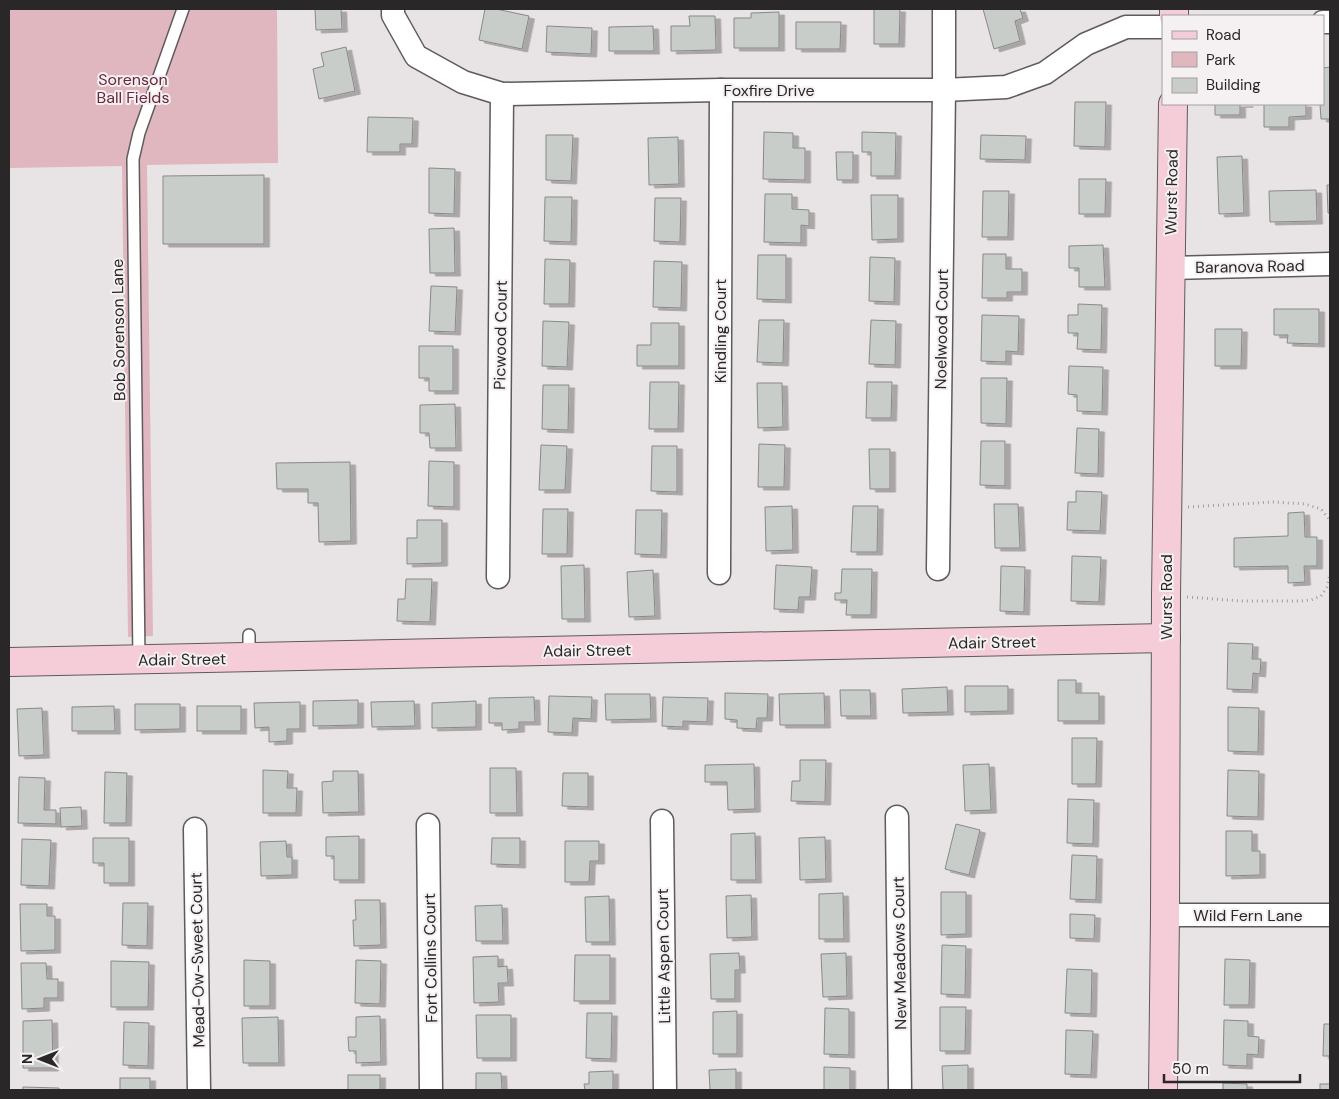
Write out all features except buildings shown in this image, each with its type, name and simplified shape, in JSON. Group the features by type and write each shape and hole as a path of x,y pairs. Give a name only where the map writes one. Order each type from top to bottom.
{"street":[{"name":"Noelwood Court","path":"938,569 944,9"},
{"name":"Foxfire Drive","path":"393,12 416,56 464,82 502,94 721,90 944,90 1006,87 1045,73 1086,44 1126,27 1162,27"},
{"name":"Kindling Court","path":"720,573 721,90"},
{"name":"Picwood Court","path":"498,576 502,94"},
{"name":"Wurst Road","path":"1163,1090 1166,595 1173,105"},
{"name":"Baranova Road","path":"1170,268 1330,264"},
{"name":"Adair Street","path":"9,662 139,660 249,646 1166,638"},
{"name":"New Meadows Court","path":"897,817 900,1090"},
{"name":"Little Aspen Court","path":"662,821 665,1090"},
{"name":"Fort Collins Court","path":"428,825 431,1090"},
{"name":"Mead-Ow-Sweet Court","path":"195,829 199,1090"},
{"name":"Wild Fern Lane","path":"1165,915 1330,915"}],"lane":[{"name":"Bob Sorenson Lane","path":"139,660 133,159 139,134 183,9"}],"path":[{"path":"1167,508 1273,502 1305,504 1320,509 1330,521"},
{"path":"1166,595 1241,601 1310,600 1320,596 1327,587 1330,574"}],"green space":[{"name":"Sorenson Ball Fields","path":"9,9 277,9 278,163 147,165 153,636 128,637 122,166 9,168"}]}
